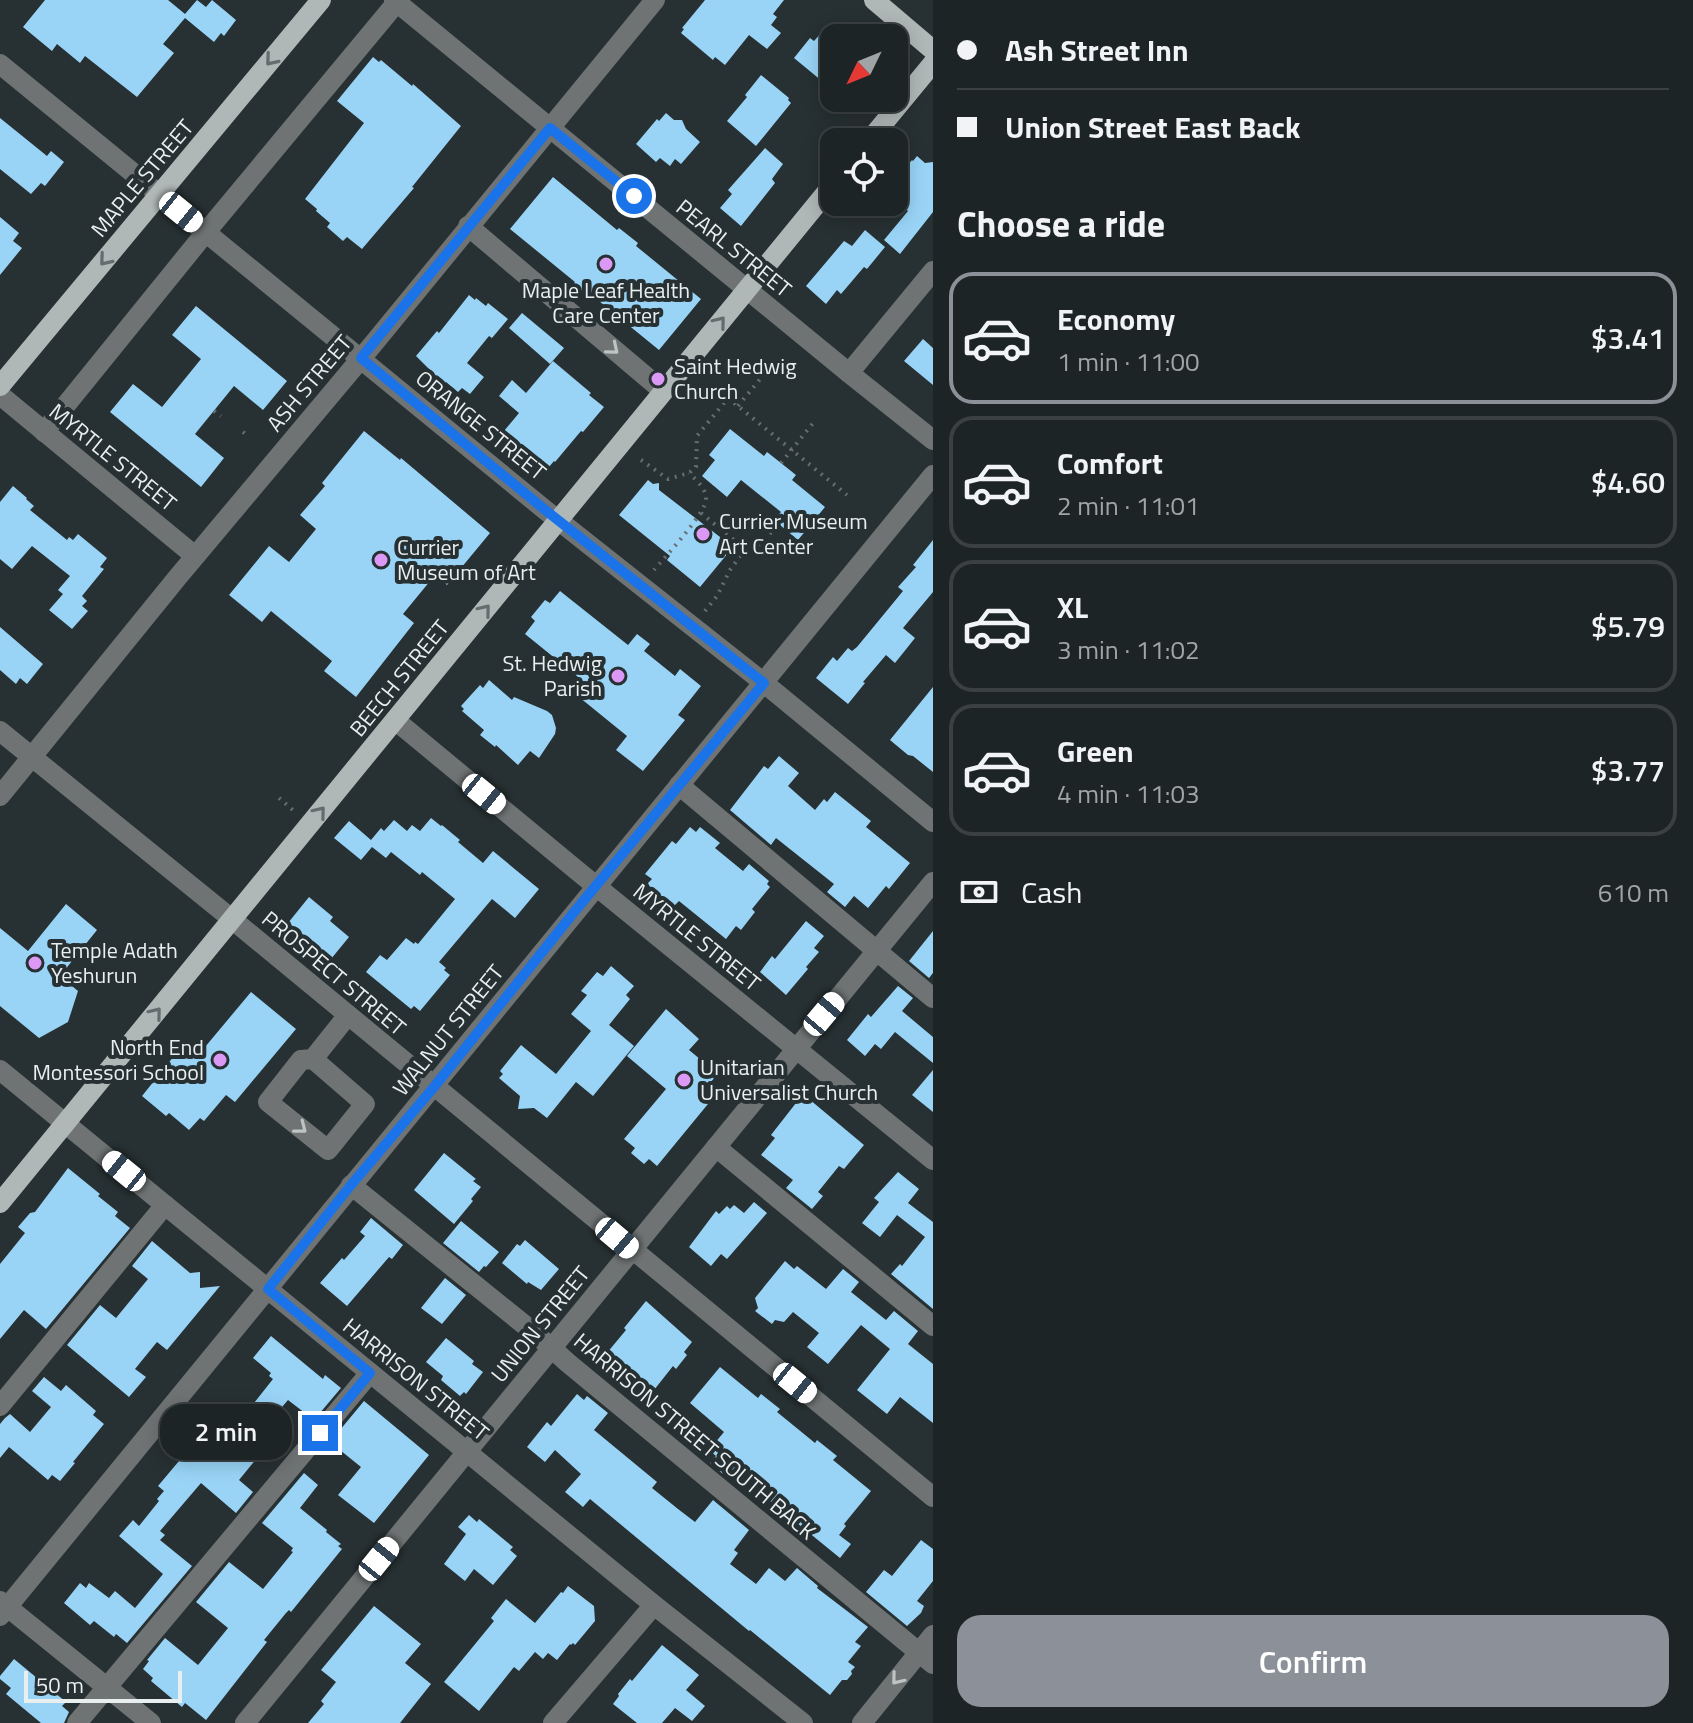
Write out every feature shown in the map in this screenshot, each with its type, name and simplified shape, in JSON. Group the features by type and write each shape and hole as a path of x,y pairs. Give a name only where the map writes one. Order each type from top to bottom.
{"main road":[{"name":"MAPLE STREET","path":"0,386 321,0"},
{"path":"874,0 933,50"},
{"path":"880,128 933,63"},
{"name":"BEECH STREET","path":"0,1203 820,200"}],"street":[{"name":"ASH STREET","path":"0,796 655,0"},
{"name":"PEARL STREET","path":"395,1 933,440"},
{"path":"44,432 395,1"},
{"name":"ORANGE STREET","path":"0,64 933,822"},
{"path":"468,226 663,391"},
{"path":"849,373 933,271"},
{"name":"MYRTLE STREET","path":"0,395 195,556"},
{"name":"WALNUT STREET","path":"3,1608 434,1087 933,475"},
{"name":"MYRTLE STREET","path":"395,720 933,1160"},
{"name":"PROSPECT STREET","path":"0,731 933,1497"},
{"path":"679,785 933,998"},
{"name":"UNION STREET","path":"245,1723 933,882"},
{"path":"313,1059 365,1104 328,1150 268,1102 301,1060 313,1059 348,1015"},
{"name":"HARRISON STREET","path":"0,1070 654,1605 803,1723"},
{"path":"716,1147 933,1326"},
{"name":"HARRISON STREET SOUTH BACK","path":"351,1185 926,1658"},
{"path":"0,1406 165,1205"},
{"path":"77,1723 370,1373"},
{"path":"553,1723 654,1605"},
{"path":"3,1608 151,1723"},
{"path":"862,1723 926,1658 933,1635"}],"path":[{"path":"738,406 761,378"},
{"path":"641,460 668,479 689,473 696,467 697,436 728,398 847,495"},
{"path":"214,411 221,416"},
{"path":"781,463 814,422"},
{"path":"243,432 249,437"},
{"path":"653,572 701,513 706,502 701,485 689,473"},
{"path":"701,485 706,480"},
{"path":"701,513 746,550"},
{"path":"704,613 746,550 766,540 779,524"},
{"path":"279,798 296,812"}],"building":[{"path":"45,0 168,0 185,14 197,0 206,7 212,0 236,20 224,36 221,33 214,42 185,18 163,44 174,53 137,97 85,56 80,63 57,44 52,51 23,27"},
{"path":"705,0 784,0 773,14 777,17 771,25 781,33 767,49 749,35 725,65 715,57 713,60 681,33"},
{"path":"820,34 820,79 794,58 810,38 814,41"},
{"path":"373,57 413,84 461,126 362,249 347,237 343,241 327,227 330,223 305,199 364,123 337,101"},
{"path":"761,75 791,103 756,146 727,121"},
{"path":"666,113 674,120 682,120 686,129 700,142 681,164 675,159 670,166 660,158 656,162 636,144"},
{"path":"0,118 47,156 51,151 64,162 45,186 41,183 31,194 0,169"},
{"path":"765,148 783,164 772,179 775,183 741,226 720,208 732,194 728,190"},
{"path":"917,156 925,163 933,162 933,212 900,254 884,240 904,216 908,216 908,165"},
{"name":"Maple Leaf Health Care Center","path":"553,177 617,230 619,228 638,243 636,246 701,299 659,350 594,297 592,300 573,284 575,282 510,229"},
{"path":"0,217 19,233 13,241 22,248 0,275"},
{"path":"865,230 885,247 867,269 864,267 841,294 837,290 826,304 806,286 844,241 852,246"},
{"path":"469,295 486,306 488,303 508,319 467,363 484,377 470,394 462,388 458,392 446,382 444,384 416,356"},
{"path":"196,306 287,381 263,410 234,386 195,434 224,458 201,487 110,412 133,384 162,407 201,359 172,335"},
{"path":"522,313 564,348 550,364 509,328"},
{"path":"923,339 933,348 933,385 904,361"},
{"path":"553,361 604,407 549,467 504,431 519,413 499,396 512,380 526,393"},
{"path":"730,429 764,456 767,452 796,475 792,480 825,507 798,540 774,520 781,512 741,480 727,497 702,476 715,460 709,455"},
{"name":"Currier Museum of Art","path":"364,431 490,533 447,585 435,575 403,614 414,623 356,697 324,671 332,661 271,611 262,622 229,595 269,546 289,562 316,529 300,515"},
{"name":"Currier Museum Art Center","path":"648,480 653,484 659,483 659,490 733,547 700,587 667,560 670,556 619,515"},
{"path":"13,486 34,506 30,510 67,540 69,537 73,540 78,534 107,558 100,567 104,569 82,596 87,601 82,606 88,611 72,629 49,610 63,594 58,590 70,576 32,546 12,569 0,559 0,502"},
{"path":"933,540 933,592 903,628 915,638 895,663 886,655 848,704 816,678 833,657 837,661 848,648 852,651 857,647 903,591 898,587 916,567 913,565"},
{"name":"St. Hedwig Parish","path":"560,591 628,645 637,634 650,644 644,651 675,676 680,669 701,686 678,715 685,720 643,771 616,750 627,736 579,697 588,685 525,634 535,621 531,617 545,600 550,603"},
{"path":"0,627 43,664 27,684 20,678 16,684 0,670"},
{"path":"489,680 512,700 514,697 552,715 555,734 539,758 530,751 518,765 480,735 484,730 462,711 461,706 480,685 483,688"},
{"path":"933,687 933,772 890,740"},
{"path":"779,756 799,773 788,786 815,810 835,792 871,821 866,827 910,863 868,908 854,896 845,907 827,892 834,884 776,838 771,845 730,810 764,766 768,769"},
{"path":"431,818 483,863 493,851 539,889 515,918 492,899 439,962 450,975 420,1011 414,1006 411,1009 366,972 380,955 387,960 406,938 418,944 455,899 391,852 386,858 372,847 361,860 334,838 349,821 371,840 381,828 384,831 394,820 407,831 412,825 420,831"},
{"path":"690,827 696,832 700,827 720,843 715,848 743,871 749,864 769,881 767,884 770,887 752,909 755,912 741,930 736,926 726,939 679,901 674,906 647,884 652,879 645,874 672,841 676,844"},
{"path":"309,897 333,917 330,921 349,937 331,959 288,923"},
{"name":"Temple Adath Yeshurun","path":"66,904 97,930 60,976 78,991 68,1022 39,1038 0,1006 0,928 28,951"},
{"path":"806,921 824,936 814,948 819,952 786,995 760,972 772,956 775,959"},
{"path":"933,931 933,973 929,978 909,961"},
{"path":"611,966 634,986 626,995 630,999 609,1025 634,1046 593,1096 576,1082 547,1118 534,1108 518,1109 520,1096 499,1078 503,1074 500,1071 521,1045 556,1074 591,1031 571,1014 587,995 581,991 597,972 603,976"},
{"path":"898,986 913,998 902,1011 933,1037 933,1063 895,1032 881,1049 875,1044 865,1056 847,1040 868,1014 871,1017"},
{"name":"North End Montessori School","path":"251,992 296,1029 235,1102 226,1095 204,1121 200,1118 189,1130 142,1096 186,1041 200,1053"},
{"name":"Unitarian Universalist Church","path":"666,1009 699,1039 689,1050 718,1074 707,1086 717,1093 657,1166 649,1159 644,1164 631,1153 635,1148 624,1139 666,1089 627,1056"},
{"path":"933,1070 933,1112 912,1095"},
{"path":"803,1094 864,1145 844,1169 839,1166 818,1192 823,1196 812,1209 786,1188 793,1180 761,1155 775,1138 771,1135"},
{"path":"444,1153 476,1179 473,1181 481,1187 454,1224 414,1190"},
{"path":"68,1168 100,1194 98,1196 118,1212 115,1216 130,1228 46,1329 24,1310 0,1339 0,1264 25,1233 18,1227 30,1213 35,1212"},
{"path":"898,1172 919,1189 908,1203 933,1222 933,1309 891,1274 900,1264 902,1266 925,1237 897,1215 880,1237 862,1223 879,1202 874,1198"},
{"path":"754,1202 767,1213 727,1259 721,1254 711,1266 689,1247 716,1211 719,1214 727,1206 730,1209 734,1205 744,1213"},
{"path":"371,1218 403,1245 347,1306 320,1283 365,1236 360,1232"},
{"path":"461,1221 499,1252 479,1272 443,1243"},
{"path":"525,1240 559,1269 541,1290 527,1284 502,1263 517,1244 520,1246"},
{"path":"152,1241 190,1273 200,1272 200,1288 220,1286 167,1350 157,1342 135,1369 146,1377 129,1397 67,1345 100,1305 116,1318 148,1279 132,1266"},
{"path":"785,1261 794,1269 797,1266 826,1289 843,1269 859,1282 851,1292 886,1320 894,1311 918,1331 908,1344 933,1364 933,1423 900,1397 887,1414 857,1390 890,1349 861,1325 828,1364 807,1347 819,1333 793,1312 784,1322 775,1320 772,1324 755,1311 758,1308 755,1298"},
{"path":"445,1278 466,1295 442,1324 421,1308"},
{"path":"646,1301 692,1342 676,1369 673,1366 654,1390 622,1364 611,1378 596,1366"},
{"path":"271,1336 323,1379 325,1375 341,1388 314,1420 288,1400 266,1426 276,1435 239,1480 253,1492 236,1513 201,1483 160,1531 165,1535 160,1540 192,1566 127,1643 94,1621 90,1625 64,1603 80,1583 86,1588 89,1583 109,1598 115,1591 135,1608 163,1574 119,1536 133,1520 139,1526 159,1501 157,1499 164,1491 158,1486 179,1461 172,1447 192,1452 201,1459 225,1429 216,1423 233,1403 246,1413 273,1379 269,1376 271,1373 253,1358"},
{"path":"446,1338 483,1372 466,1394 464,1392 460,1396 426,1362"},
{"path":"720,1367 758,1398 761,1394 780,1409 777,1412 815,1443 817,1440 837,1456 833,1460 871,1491 844,1524 846,1526 839,1535 851,1544 840,1558 770,1501 776,1491 739,1463 733,1471 729,1468 723,1474 710,1463 716,1456 709,1450 724,1432 690,1403"},
{"path":"44,1377 61,1391 66,1385 96,1411 93,1415 104,1424 60,1481 52,1475 48,1480 9,1447 0,1458 0,1424 5,1418 10,1414 30,1432 51,1407 32,1391"},
{"path":"577,1394 584,1400 587,1396 608,1413 594,1430 657,1482 652,1488 678,1509 695,1522 713,1500 749,1530 734,1550 738,1553 730,1564 756,1584 769,1568 785,1581 797,1568 817,1588 868,1627 855,1642 861,1646 848,1662 855,1667 847,1680 842,1680 830,1695 590,1499 583,1507 565,1492 581,1474 555,1450 545,1462 527,1447 547,1422 551,1426"},
{"path":"364,1401 429,1455 374,1523 338,1495 361,1467 330,1442"},
{"path":"304,1473 318,1485 300,1508 327,1530 342,1549 264,1640 267,1642 206,1720 185,1703 182,1707 151,1681 153,1678 143,1669 165,1638 198,1665 228,1628 196,1602 229,1562 263,1589 293,1548 262,1523"},
{"path":"469,1515 477,1522 479,1519 513,1547 510,1550 517,1556 493,1585 474,1569 465,1581 444,1564 466,1534 458,1527"},
{"path":"921,1540 933,1549 933,1581 917,1601 924,1606 921,1613 907,1626 866,1592 884,1570 892,1576"},
{"path":"568,1586 594,1606 595,1621 575,1645 570,1644 557,1660 548,1653 543,1659 535,1652 519,1671 514,1667 479,1711 444,1682 494,1621 491,1618 506,1599 535,1623"},
{"path":"374,1606 421,1644 405,1663 431,1684 400,1723 308,1723 324,1704 321,1701 336,1682 321,1670"},
{"path":"662,1645 699,1675 686,1690 705,1706 692,1721 675,1708 662,1723 637,1723 613,1704 630,1679 632,1681"},
{"path":"14,1659 66,1702 62,1706 69,1712 64,1723 41,1723 6,1694 11,1688 0,1676"}],"place":[{"name":"Maple Leaf Health Care Center","path":"606,264"},
{"name":"Saint Hedwig Church","path":"658,379"},
{"name":"Currier Museum Art Center","path":"703,534"},
{"name":"Currier Museum of Art","path":"381,560"},
{"name":"St. Hedwig Parish","path":"618,676"},
{"name":"Temple Adath Yeshurun","path":"35,963"},
{"name":"North End Montessori School","path":"220,1060"},
{"name":"Unitarian Universalist Church","path":"684,1080"}],"route":[{"path":"320,1433 370,1373 268,1289 764,683 544,509 361,358 550,128 634,196"}]}
